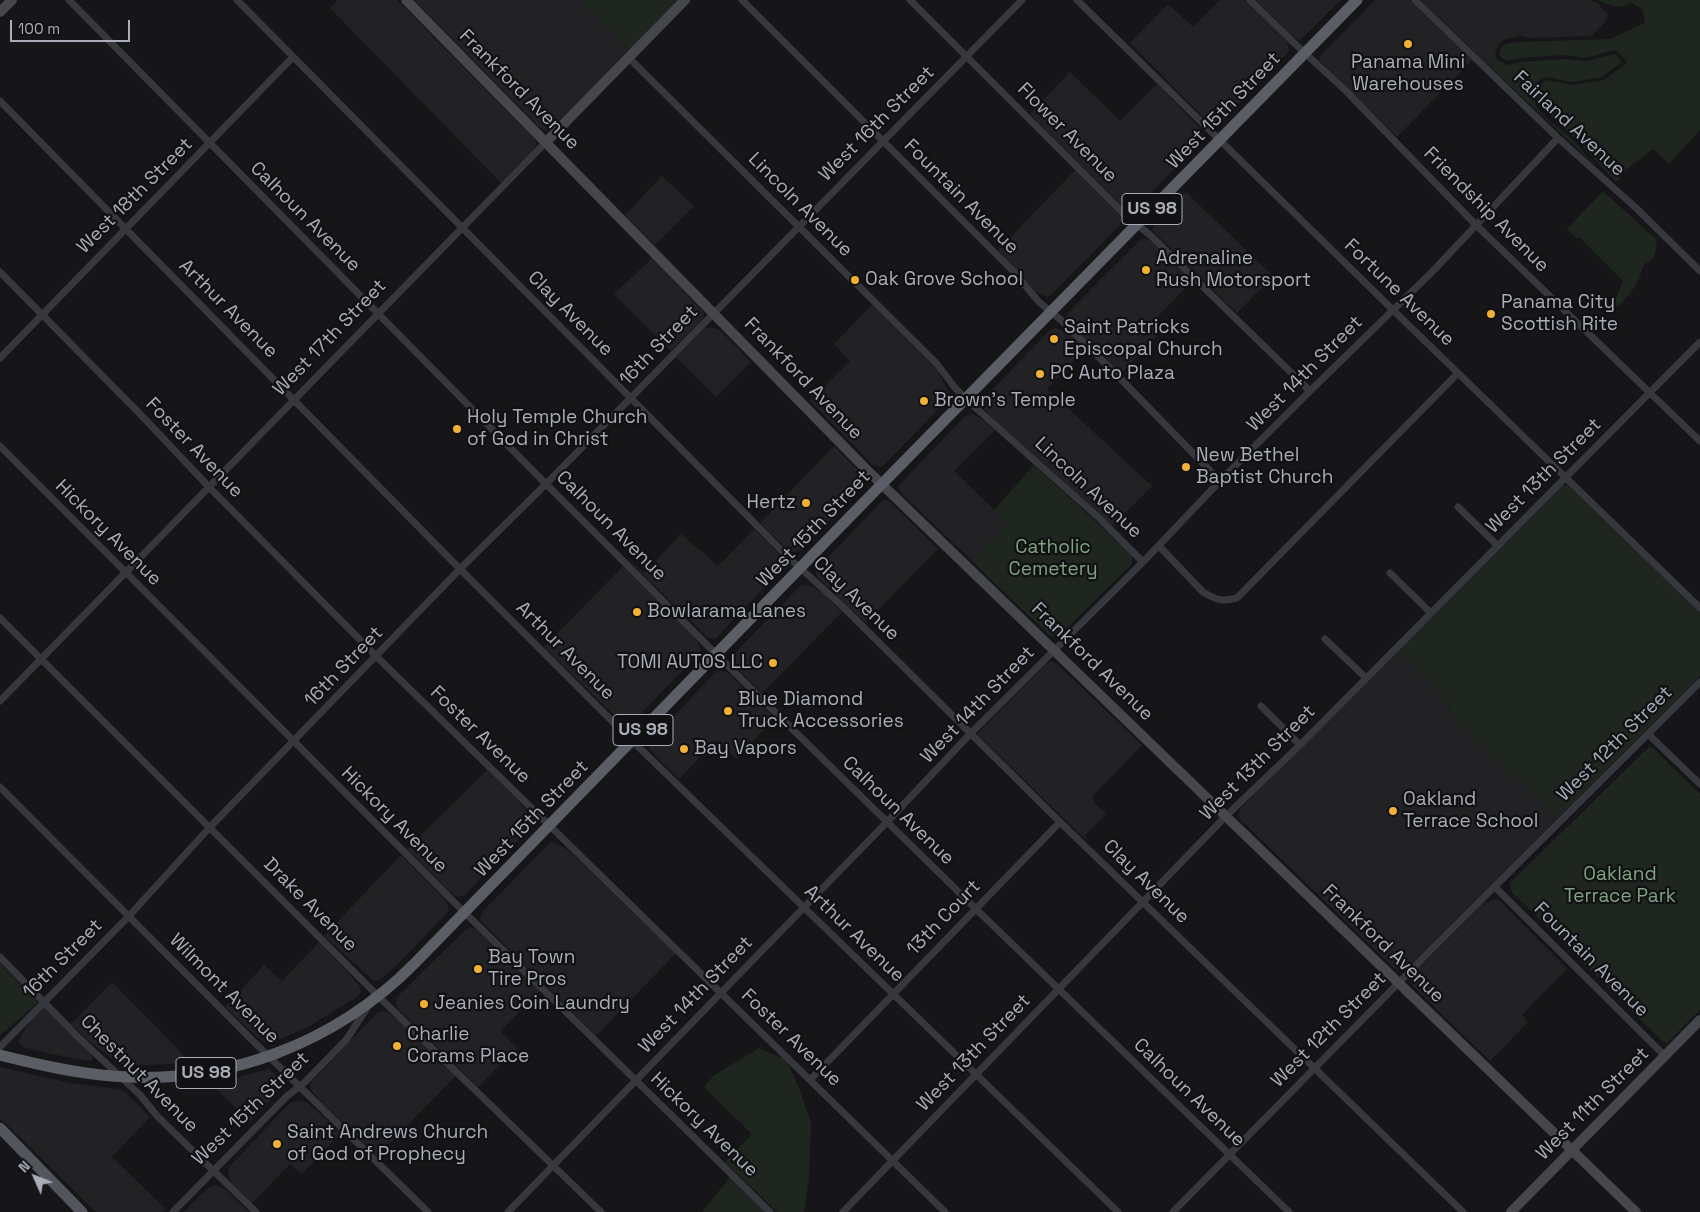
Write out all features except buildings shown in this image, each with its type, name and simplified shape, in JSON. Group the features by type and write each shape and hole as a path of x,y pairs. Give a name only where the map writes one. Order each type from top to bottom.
{"highway":[{"name":"West 15th Street","path":"375,999 409,969 550,826 882,484 1358,0"},
{"name":"US 98","path":"0,1055 77,1072 122,1077 164,1077 200,1074 229,1068 288,1050 327,1030 375,999"}],"main road":[{"path":"0,12 12,0"},
{"name":"Frankford Avenue","path":"406,0 882,484 1636,1212"},
{"name":"West 17th Street","path":"546,142 685,0"},
{"name":"West 11th Street","path":"1511,1212 1700,1020"},
{"path":"0,1128 82,1212"}],"street":[{"name":"Calhoun Avenue","path":"68,0 546,484 717,654 976,909 1289,1212"},
{"name":"Clay Avenue","path":"237,0 630,399 800,568 840,604 1060,822 1463,1212"},
{"name":"Fountain Avenue","path":"742,0 1014,272 1039,302 1113,371 1220,481"},
{"name":"Flower Avenue","path":"910,0 1118,207 1160,244 1310,391"},
{"name":"West 16th Street","path":"714,313 1022,0"},
{"name":"Fortune Avenue","path":"1077,0 1700,608"},
{"name":"Friendship Avenue","path":"1250,0 1345,90 1476,225 1700,441"},
{"name":"Fairland Avenue","path":"1415,0 1558,138 1635,207 1700,271"},
{"name":"West 18th Street","path":"0,358 293,57"},
{"name":"Lincoln Avenue","path":"628,58 937,364 966,399 1099,518 1143,562"},
{"name":"Arthur Avenue","path":"0,101 460,569 632,740 892,995 1118,1212"},
{"name":"West 14th Street","path":"508,1212 720,992 804,908 970,734 1159,546 1220,481 1310,391 1433,271 1558,138"},
{"name":"West 17th Street","path":"0,701 546,142"},
{"name":"Foster Avenue","path":"0,272 208,487 377,657 945,1212"},
{"name":"16th Street","path":"0,1047 129,916 210,827 377,657 460,569 714,313"},
{"name":"West 13th Street","path":"843,1212 1226,816 1300,745 1700,342"},
{"path":"1159,546 1203,592 1224,602 1237,598 1458,373"},
{"name":"Hickory Avenue","path":"0,446 293,742 770,1212"},
{"path":"1458,507 1497,545"},
{"path":"1390,573 1431,613"},
{"name":"Drake Avenue","path":"0,618 185,801 375,999 601,1212"},
{"path":"1325,639 1366,678"},
{"name":"West 12th Street","path":"1173,1212 1314,1068 1700,682"},
{"path":"1261,706 1300,745"},
{"path":"1648,734 1700,784"},
{"name":"Wilmont Avenue","path":"0,786 268,1057 428,1212"},
{"name":"13th Court","path":"810,1080 1060,822"},
{"name":"Fountain Avenue","path":"1495,887 1665,1056"},
{"name":"Chestnut Avenue","path":"0,957 44,1003 140,1095 158,1117 256,1212"},
{"name":"West 15th Street","path":"173,1212 286,1097 346,1040 375,999"}],"shaded area":[{"path":"338,0 397,0 535,139 534,149 501,183 330,8"},
{"path":"414,0 579,0 630,50 551,130 545,131"},
{"path":"1220,0 1245,0 1287,42 1289,50 1221,122 1215,125 1206,120 1130,43 1168,4 1193,27"},
{"path":"1256,0 1341,0 1300,40 1294,38"},
{"path":"1375,0 1410,0 1472,60 1397,137 1319,60 1321,55"},
{"path":"1421,0 1590,0 1597,3 1608,14 1606,21 1591,36 1529,38 1520,36 1503,40 1498,45 1496,57 1489,66"},
{"path":"1070,72 1120,121 1157,84 1201,129 1203,134 1201,142 1134,210 1128,211 1121,206 1030,114"},
{"path":"1075,170 1121,216 1121,221 1120,225 1047,297 1035,291 998,250"},
{"path":"662,176 694,206 655,245 625,215"},
{"path":"1186,192 1273,276 1237,313 1152,230 1156,222"},
{"path":"1142,238 1150,240 1192,281 1151,324 1160,333 1121,374 1068,322 1066,316"},
{"path":"652,258 704,313 703,319 671,351 614,294"},
{"path":"872,305 937,370 950,394 947,400 884,465 879,467 873,465 810,401 850,361 834,344"},
{"path":"712,327 721,331 751,362 716,397 676,357 704,329"},
{"path":"1055,328 1067,331 1085,349 1047,389 1152,486 1112,526 995,421 982,406 984,398 1049,331"},
{"path":"973,414 995,430 954,471 1008,523 971,560 901,493 898,486 965,416"},
{"path":"834,446 864,476 865,483 801,550 797,552 789,551 760,523"},
{"path":"885,500 890,502 938,549 865,623 817,577 815,571"},
{"path":"754,529 780,555 784,562 784,567 716,638 712,639 707,637 628,560 644,573 681,534 718,566"},
{"path":"623,566 695,637 701,651 634,721 627,725 622,723 544,647"},
{"path":"802,584 810,585 823,593 842,612 762,693 734,665 732,661 733,655"},
{"name":"Oakland Terrace School","path":"1396,650 1447,702 1455,719 1557,819 1409,967 1399,970 1394,968 1238,815 1241,808"},
{"path":"1052,661 1142,745 1092,797 1093,801 1106,814 1085,835 1087,841 977,734 1047,663"},
{"path":"720,670 727,672 775,718 736,759 717,740 679,779 649,748 648,743"},
{"path":"487,770 520,802 531,818 532,824 464,896 458,897 450,892 407,849"},
{"path":"554,842 568,850 676,953 596,1036 480,920 482,912 549,844"},
{"path":"401,855 444,898 449,911 395,967 380,980 374,981 324,936"},
{"path":"1495,899 1499,900 1567,969 1522,1015 1528,1022 1490,1061 1413,986 1411,981 1415,972 1484,903"},
{"path":"470,927 478,930 540,991 500,1031 517,1048 478,1087 398,1009 396,1002 396,998"},
{"path":"319,942 359,985 361,992 357,997 306,1028 268,1044 257,1037 225,1007 264,965 282,981"},
{"path":"112,982 180,1051 188,1063 120,1064 91,1043 71,1024"},
{"path":"42,1008 46,1009 92,1055 93,1060 88,1061 51,1054 26,1048 20,1044 19,1040 22,1034"},
{"path":"378,1012 387,1012 398,1020 456,1076 377,1156 323,1104 311,1090 310,1084"},
{"path":"0,1067 71,1083 119,1089 126,1093 150,1117 112,1157 166,1209 162,1212 96,1212 0,1118"},
{"path":"269,1069 280,1079 281,1088 250,1122 211,1084"},
{"path":"295,1101 309,1104 341,1133 302,1174 290,1164 252,1203 233,1185 228,1175 229,1167 290,1103"},
{"path":"216,1185 226,1190 249,1212 184,1212 208,1188"}],"green space":[{"path":"579,0 679,0 630,50"},
{"path":"1598,0 1700,0 1700,130 1669,164 1653,149 1633,163 1616,182 1572,135 1542,108 1538,97 1540,86 1545,80 1572,85 1604,80 1627,63 1622,56 1615,50 1585,58 1564,55 1520,58 1507,61 1499,56 1501,48 1507,44 1610,39 1645,23 1643,10 1631,2 1619,7"},
{"path":"1615,54 1622,62 1602,77 1572,82 1545,77 1538,82 1534,94 1535,103 1540,111 1573,140 1596,166 1489,66 1496,57 1497,60 1509,65 1521,62 1565,59 1587,61"},
{"path":"1603,191 1656,238 1654,255 1643,266 1635,287 1617,307 1614,303 1623,281 1579,237 1577,239 1567,229"},
{"name":"Catholic Cemetery","path":"1034,465 1132,555 1132,564 1063,632 1052,637 971,560 1008,523 994,510"},
{"path":"1568,485 1700,613 1700,676 1557,819 1455,719 1447,702 1396,650 1561,486"},
{"name":"Oakland Terrace Park","path":"1649,747 1653,748 1700,794 1700,1010 1667,1043 1662,1041 1511,891 1510,886 1511,882"},
{"path":"0,963 38,1002 0,1035"},
{"path":"759,1048 787,1062 799,1088 811,1123 809,1177 804,1212 777,1212 725,1162 752,1134 704,1087 713,1076"},
{"path":"730,1177 767,1212 702,1212"}],"place":[{"name":"Panama Mini Warehouses","path":"1408,44"},
{"name":"Adrenaline Rush Motorsport","path":"1146,270"},
{"name":"Oak Grove School","path":"855,280"},
{"name":"Panama City Scottish Rite","path":"1491,314"},
{"name":"Saint Patricks Episcopal Church","path":"1054,339"},
{"name":"PC Auto Plaza","path":"1040,374"},
{"name":"Brown's Temple","path":"924,401"},
{"name":"Holy Temple Church of God in Christ","path":"457,429"},
{"name":"New Bethel Baptist Church","path":"1186,467"},
{"name":"Hertz","path":"806,503"},
{"name":"Bowlarama Lanes","path":"637,612"},
{"name":"TOMI AUTOS LLC","path":"773,663"},
{"name":"Blue Diamond Truck Accessories","path":"728,711"},
{"name":"Bay Vapors","path":"684,749"},
{"name":"Oakland Terrace School","path":"1393,811"},
{"name":"Bay Town Tire Pros","path":"478,969"},
{"name":"Jeanies Coin Laundry","path":"424,1004"},
{"name":"Charlie Corams Place","path":"397,1046"},
{"name":"Saint Andrews Church of God of Prophecy","path":"277,1144"}]}
